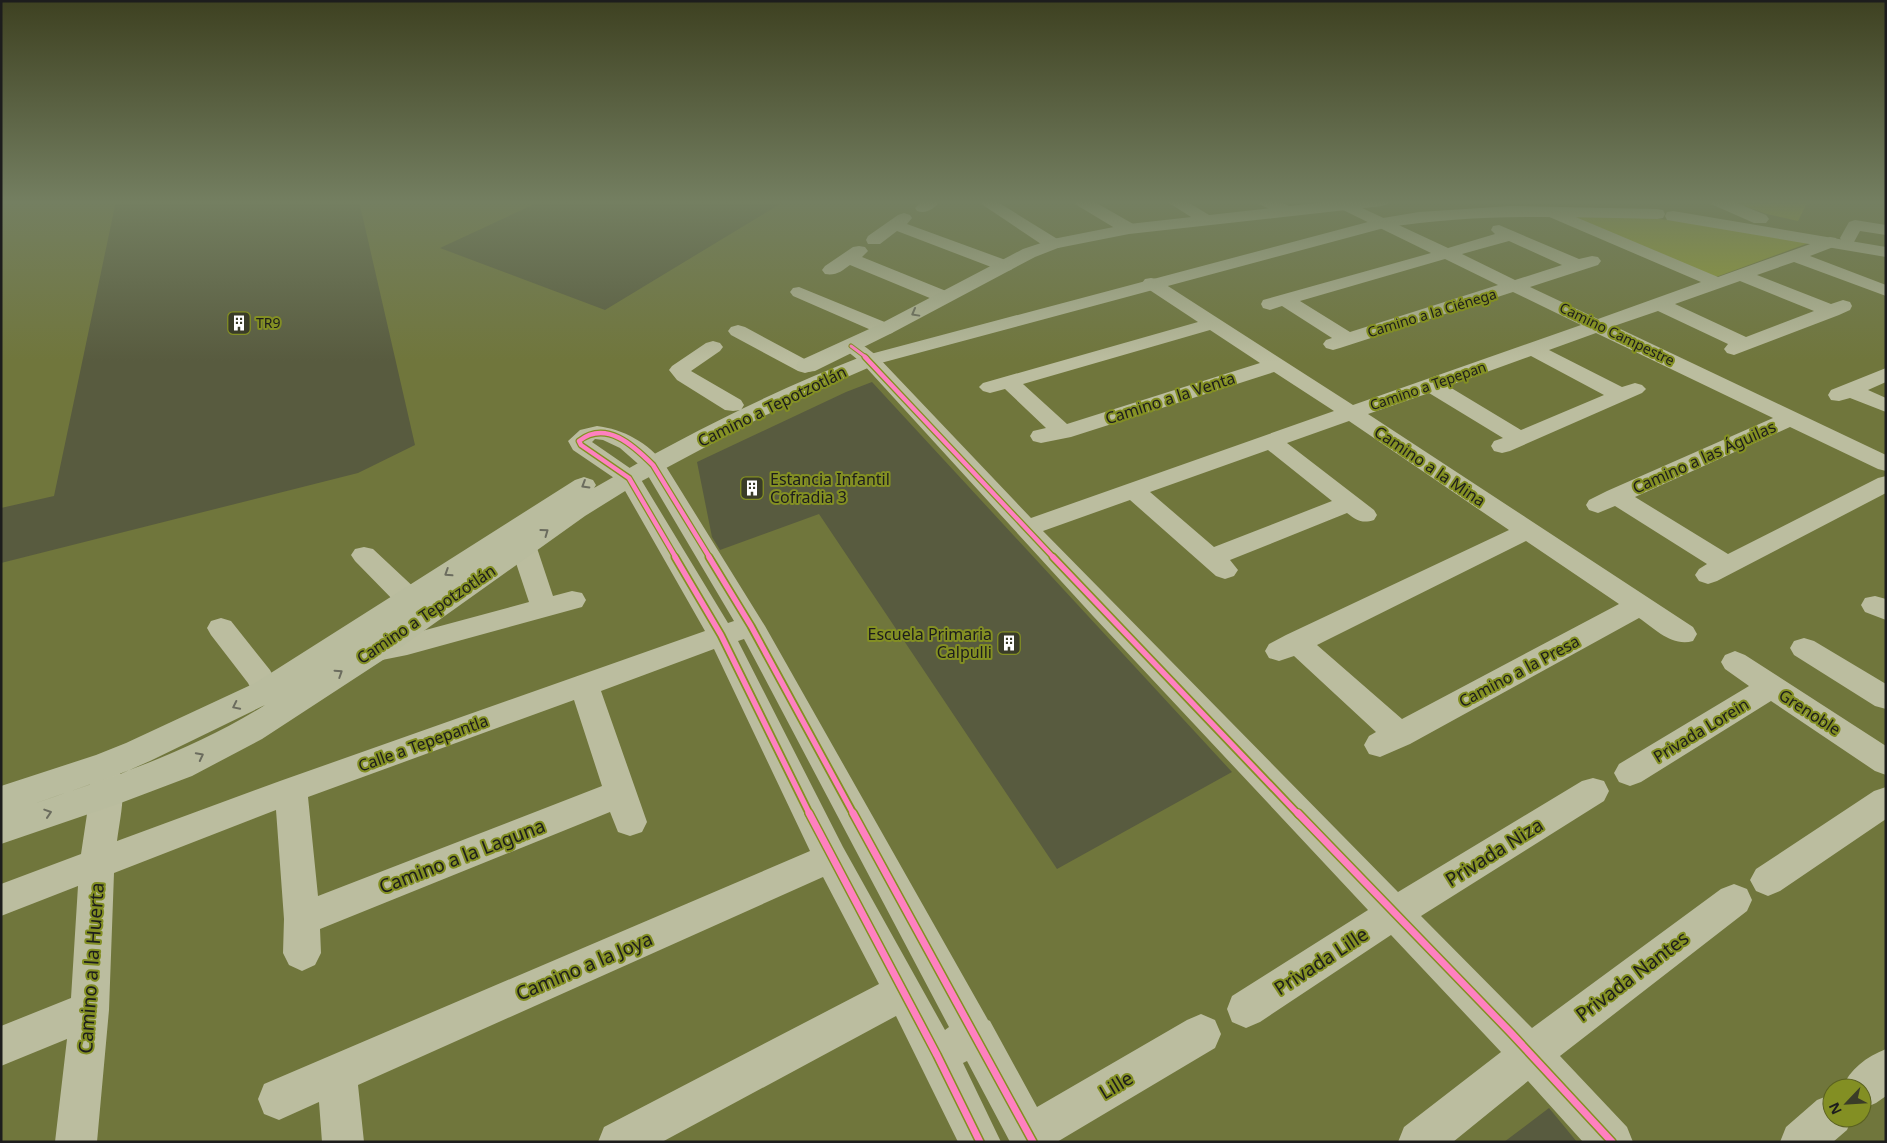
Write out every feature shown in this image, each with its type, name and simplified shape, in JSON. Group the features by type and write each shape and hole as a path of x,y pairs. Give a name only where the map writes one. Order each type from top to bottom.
{"main road":[{"name":"Camino a Tepotzotlán","path":"1,829 106,780 195,726 266,691 552,504 821,380 860,353 885,329 944,296 1027,254"},
{"name":"Camino a Tepotzotlán","path":"1,800 180,766 251,730 372,652 524,548 634,465 733,405 805,367 1151,283 1232,254"}],"street":[{"path":"831,270 854,254"},
{"path":"855,254 944,296"},
{"path":"977,254 1005,266"},
{"name":"Camino a la Ciénega","path":"1442,254 1277,302 1340,341 1586,264 1562,254"},
{"name":"Camino Campestre","path":"1450,254 1886,464"},
{"path":"1651,254 1716,282"},
{"name":"Camino a Tepepan","path":"1026,528 1659,304 1716,282 1799,254"},
{"path":"1794,256 1886,291"},
{"path":"1659,304 1740,347 1837,309 1741,275"},
{"name":"Camino a la Mina","path":"1151,283 1277,364 1638,606 1683,634"},
{"path":"782,303 806,286 885,329"},
{"path":"733,405 684,376 679,370 758,317"},
{"name":"Camino a la Venta","path":"1214,323 999,385 1052,434 1277,364"},
{"path":"726,339 805,367"},
{"path":"1431,385 1511,442 1628,392 1532,349"},
{"path":"860,353 1531,1054 1612,1142"},
{"path":"1886,374 1844,392 1886,406"},
{"name":"Camino a las Águilas","path":"1791,418 1607,500 1717,570 1886,483"},
{"path":"1134,491 1218,564 1357,509 1271,442"},
{"path":"634,465 736,631 976,1035 1032,1138"},
{"name":"Camino a la Presa","path":"1527,531 1288,646 1390,740 1638,606"},
{"path":"524,548 544,608"},
{"path":"364,555 409,599"},
{"path":"372,652 407,645 572,600"},
{"path":"220,628 260,678 266,691"},
{"path":"736,631 831,858 937,1056 980,1142"},
{"name":"Calle a Tepepantla","path":"1,900 291,790 736,631"},
{"path":"1804,648 1886,698"},
{"name":"Grenoble","path":"1735,662 1886,762"},
{"name":"Camino a la Laguna","path":"291,790 302,936 625,808 584,684"},
{"name":"Privada Lorein","path":"1630,773 1771,687"},
{"name":"Camino a la Huerta","path":"76,1142 90,1010 97,864 106,780"},
{"name":"Privada Niza","path":"1395,913 1594,791"},
{"path":"1768,880 1886,801"},
{"name":"Camino a la Joya","path":"279,1099 831,858"},
{"name":"Privada Nantes","path":"1418,1142 1734,900"},
{"name":"Privada Lille","path":"1246,1009 1395,913"},
{"path":"619,1142 903,992"},
{"path":"1,1046 90,1010"},
{"name":"Lille","path":"1032,1138 1201,1034"},
{"path":"937,1056 976,1035"},
{"path":"1872,1081 1886,1069"},
{"path":"337,1073 343,1142"},
{"path":"1801,1142 1822,1124"}],"green space":[{"path":"1662,254 1778,254 1716,277"}],"building":[{"name":"TR9","path":"105,254 371,254 415,445 358,473 1,563 1,508 54,496"},
{"path":"457,254 697,254 605,310"},
{"name":"Escuela Primaria Calpulli","path":"872,382 1232,772 1057,869 819,514 720,550 712,537 697,462 846,392"},
{"path":"1549,1108 1577,1142 1504,1142"}],"cycle path":[{"path":"851,346 870,360 1162,671 1511,1033 1612,1142"},
{"path":"980,1142 937,1055 831,858 721,635 629,478 581,445 579,441 588,434 597,432 618,438 638,451 653,465 751,626 1033,1142"}],"place":[{"name":"TR9","path":"239,323"},
{"name":"Estancia Infantil Cofradia 3","path":"752,488"},
{"name":"Escuela Primaria Calpulli","path":"1009,643"}]}
